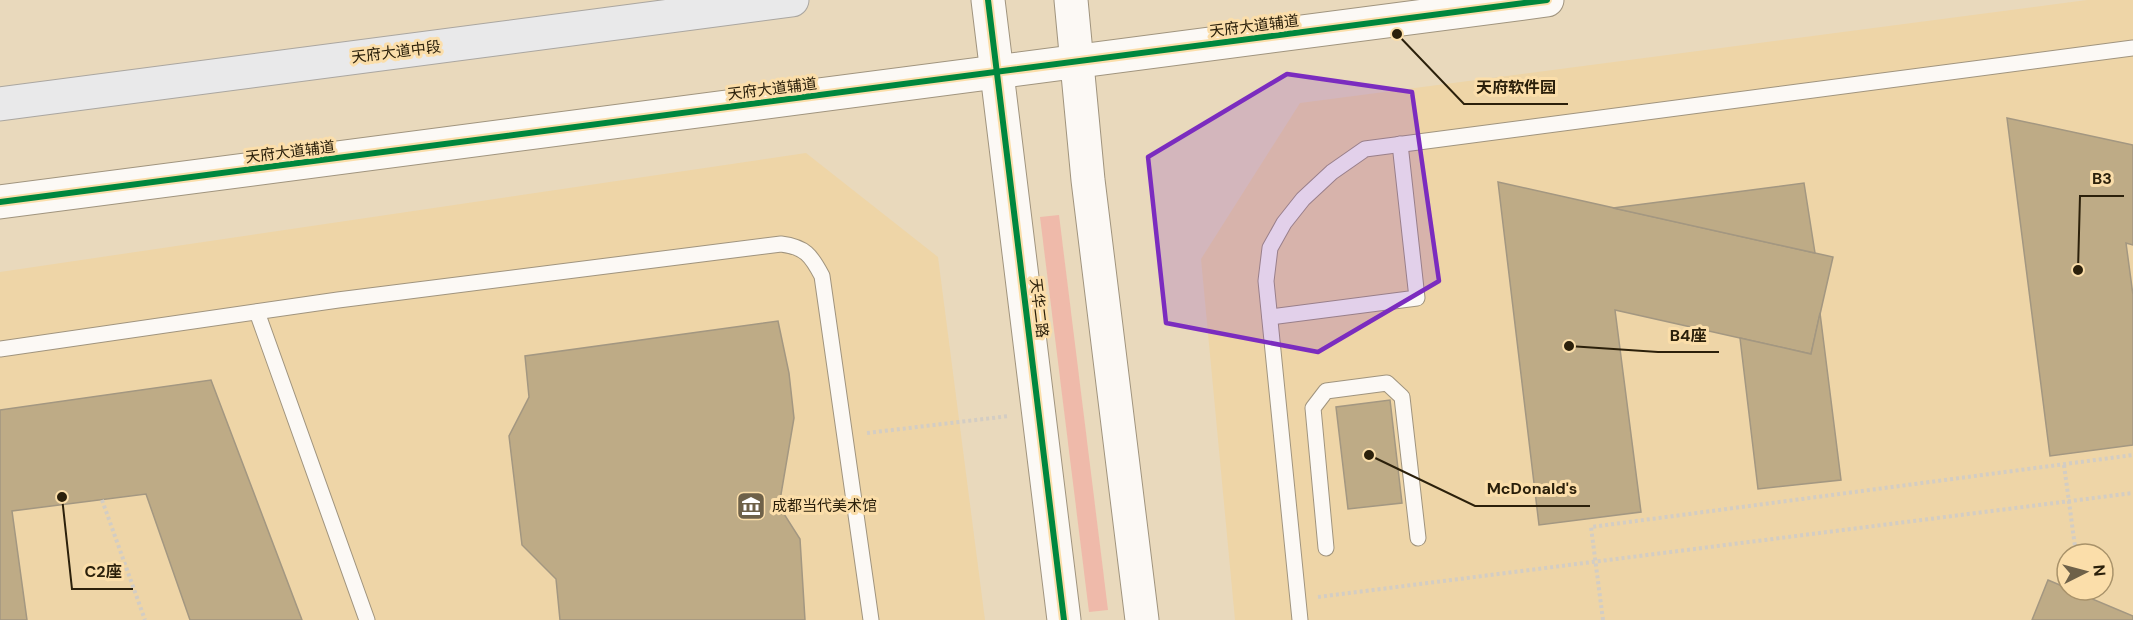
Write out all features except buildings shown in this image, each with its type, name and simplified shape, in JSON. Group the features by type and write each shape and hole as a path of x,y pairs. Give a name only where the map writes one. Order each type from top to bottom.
{"main road":[{"name":"天府大道中段","path":"0,104 792,0"}],"street":[{"name":"天华二路","path":"988,0 1064,620"},
{"path":"1071,0 1090,192 1142,620"},
{"name":"天府大道辅道","path":"0,202 1546,0"}],"lane":[{"path":"1300,620 1266,281 1270,248 1284,223 1303,199 1365,149 2133,48"},
{"path":"1270,318 1417,298 1400,144"},
{"path":"0,349 257,312 781,244 798,246 813,258 822,276 871,620"},
{"path":"257,312 366,620"},
{"path":"1326,548 1313,408 1326,391 1387,383 1402,397 1418,538"}],"path":[{"path":"845,435 1040,412"},
{"path":"1603,620 1591,527 2133,455"},
{"path":"2064,465 2074,542"},
{"path":"1298,600 2133,493"},
{"path":"102,500 145,620"}],"highlighted area":[{"path":"1287,74 1412,92 1439,281 1318,352 1166,323 1148,157"}],"shaded area":[{"path":"2087,0 2133,0 2133,620 1235,620 1201,259 1300,103"},
{"path":"806,153 938,257 985,620 0,620 0,272"},
{"path":"1059,215 1108,610 1089,612 1040,217"}],"cycle path":[{"path":"988,0 1064,620"},
{"path":"0,202 1547,0"}],"place":[{"name":"天府软件园","path":"1397,34"},
{"name":"B3","path":"2078,270"},
{"name":"B4座","path":"1569,346"},
{"name":"McDonald's","path":"1369,455"},
{"name":"C2座","path":"62,497"},
{"name":"成都当代美术馆","path":"751,506"}]}
